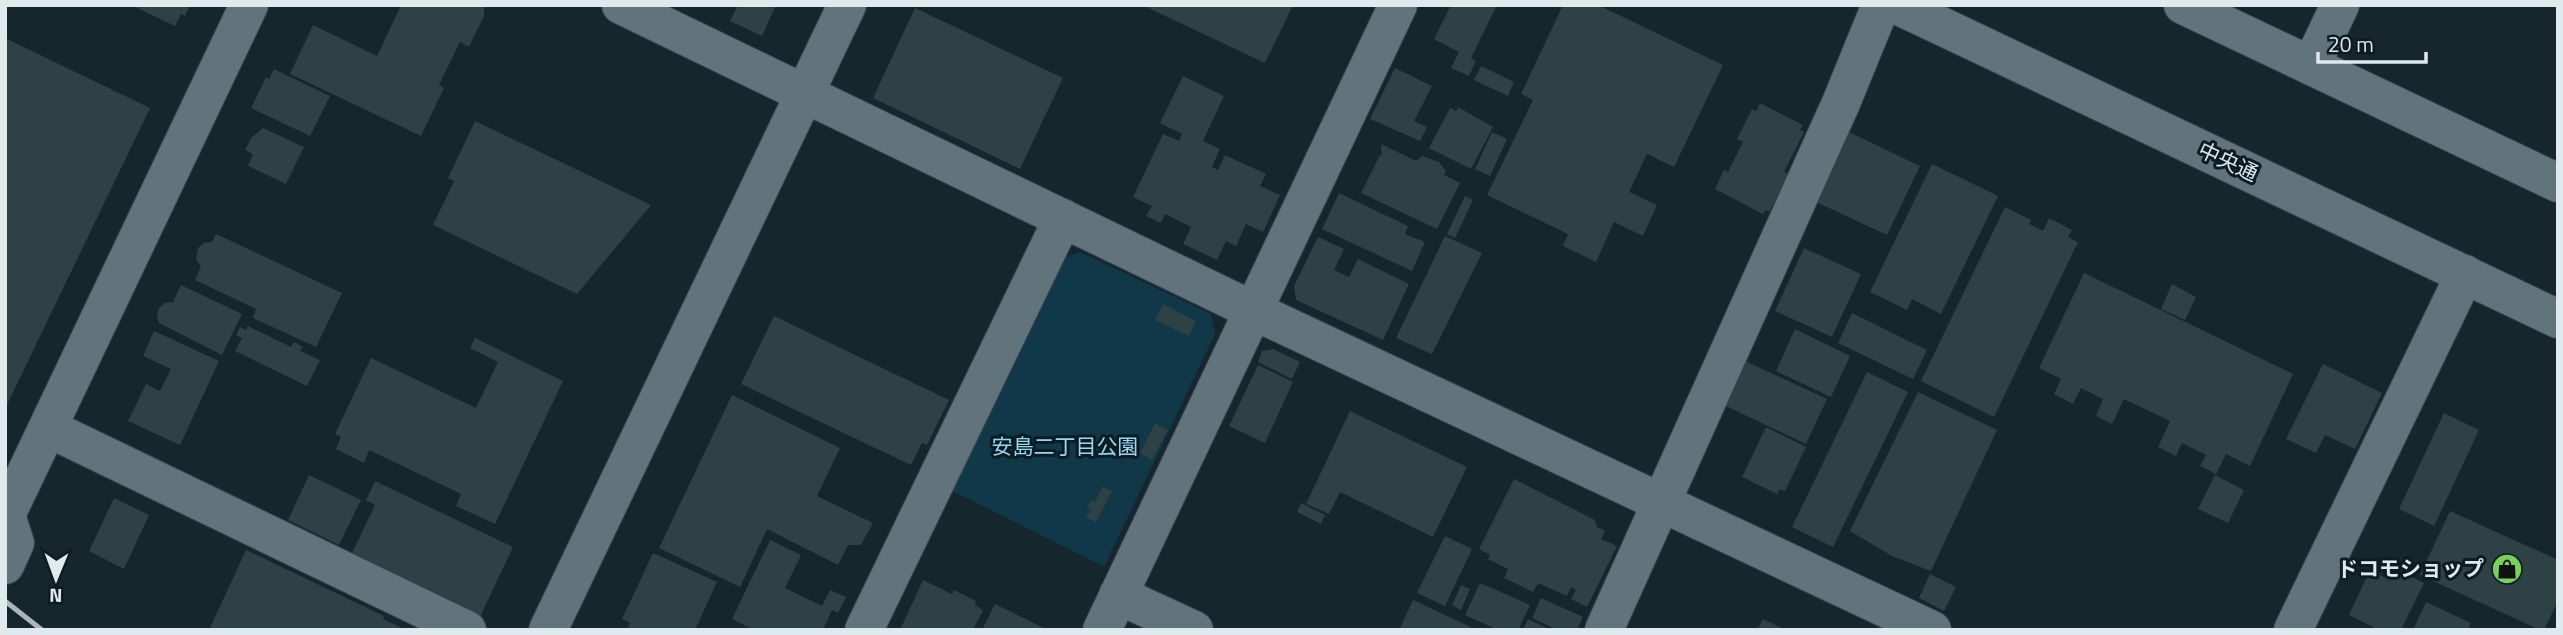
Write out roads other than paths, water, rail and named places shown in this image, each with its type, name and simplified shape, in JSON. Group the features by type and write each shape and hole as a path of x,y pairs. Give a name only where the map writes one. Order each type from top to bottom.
{"street":[{"path":"5,565 15,543 6,512 249,5"},
{"path":"621,5 1252,310 1932,630"},
{"path":"548,630 847,5"},
{"path":"1102,630 1398,5"},
{"path":"1604,630 1841,103 1881,5"},
{"name":"中央通","path":"1897,5 2558,319"},
{"path":"2183,5 2558,183"},
{"path":"2311,66 2340,5"},
{"path":"864,630 1063,218"},
{"path":"2293,630 2465,274"},
{"path":"48,428 467,630"},
{"path":"1118,595 1194,630"}],"railway":[{"path":"5,601 42,630"}],"place":[{"name":"ドコモショップ","path":"2507,569"}],"park label":[{"name":"安島二丁目公園","path":"1065,447"}]}
